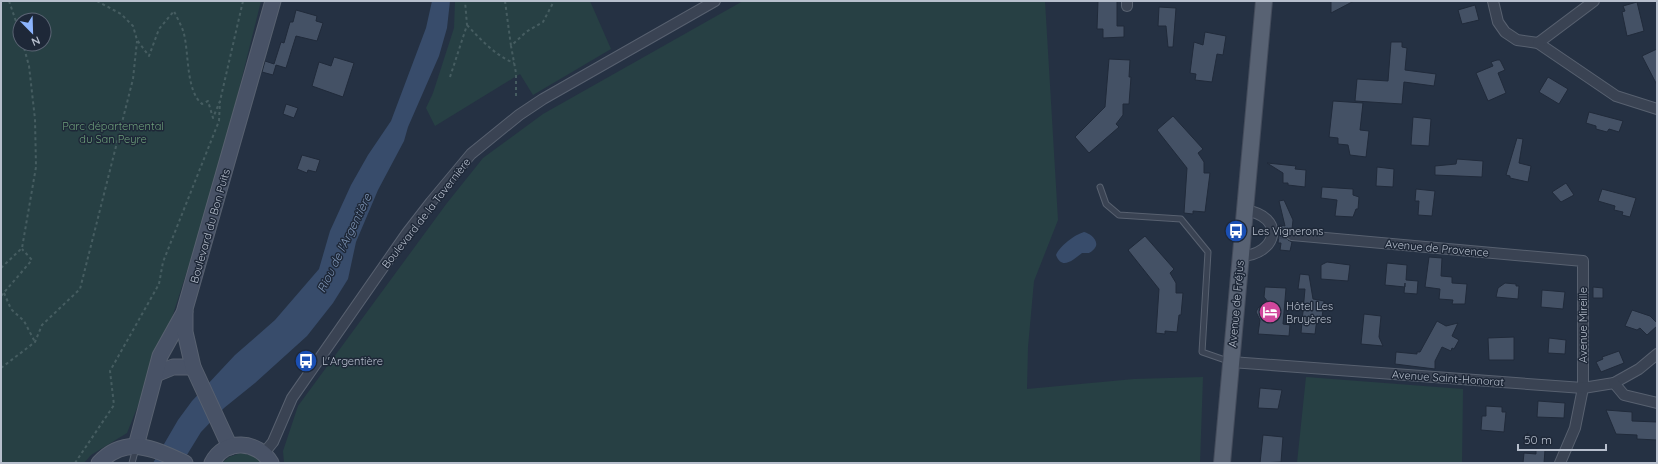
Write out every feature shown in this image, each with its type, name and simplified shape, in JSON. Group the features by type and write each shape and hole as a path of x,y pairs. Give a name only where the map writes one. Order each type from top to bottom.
{"main road":[{"name":"Boulevard du Bon Puits","path":"230,447 216,421 195,372 184,332 186,309 272,1"},
{"name":"Avenue de Fréjus","path":"1222,463 1264,1"},
{"path":"136,446 160,356 186,309"},
{"path":"156,374 173,367 195,372"},
{"path":"212,463 220,452 230,447 248,445 267,458"},
{"path":"99,463 105,456 121,448 136,446 155,449 185,463"}],"street":[{"name":"Boulevard de la Tavernière","path":"267,458 296,391 407,233 471,154 519,115 543,99 714,1"},
{"path":"1492,1 1498,22 1505,32 1517,40 1538,43 1616,96 1657,108"},
{"path":"1538,43 1594,1"},
{"path":"1241,256 1250,256 1260,252 1276,234 1269,221 1263,215 1244,210"},
{"name":"Avenue de Provence","path":"1292,235 1583,261"},
{"name":"Avenue Mireille","path":"1560,463 1575,428 1584,388 1583,261"},
{"name":"Avenue Saint-Honorat","path":"1231,362 1584,388 1614,383 1639,369 1657,354"},
{"path":"1614,383 1624,395 1657,403"}],"lane":[{"path":"1100,187 1106,204 1119,214 1181,219 1208,252 1202,352 1231,362"},
{"path":"132,463 136,446"}],"path":[{"path":"9,1 13,12"},
{"path":"97,1 121,14 133,26 137,40 149,56 159,29 174,11 184,34 187,59 196,99 202,104 208,101 213,118 220,101 243,1"},
{"path":"450,77 467,24 465,1"},
{"path":"505,1 516,73 516,96"},
{"path":"511,46 526,32 543,22 554,1"},
{"path":"467,24 481,41 502,58 514,63"},
{"path":"1,368 35,342 42,324 80,290 133,79 137,40"},
{"path":"1,268 22,248 36,167 35,119 25,52"},
{"path":"74,463 114,405 110,371 159,284 163,262 219,121 220,101"},
{"path":"1,296 32,260 22,248"},
{"path":"4,293 11,309 24,321 35,342"}],"green space":[{"name":"Parc départemental du San Peyre","path":"1,1 261,1 217,178 166,336 127,433 91,455 84,463 1,463"},
{"path":"455,1 590,1 611,49 533,95 520,74 435,126 426,108 433,93 454,28"},
{"path":"743,1 1045,1 1058,220 1034,281 1028,347 1027,389 1134,379 1203,377 1200,463 284,463 283,451 298,406 447,203 483,158 543,114"},
{"path":"1306,377 1463,389 1462,463 1297,463"},
{"path":"241,453 254,456 261,463 222,463 229,457"}],"water":[{"name":"Riou de l'Argentière","path":"432,1 450,1 447,28 439,56 408,127 404,141 378,190 356,242 348,279 333,303 307,336 255,383 224,408 201,432 182,463 153,463 178,420 192,401 235,355 275,320 319,269 330,231 351,185 368,155 391,121 426,28"},
{"path":"1084,232 1091,235 1096,241 1095,248 1089,253 1082,253 1068,262 1061,262 1056,255 1061,248 1068,241"}],"building":[{"path":"1098,1 1117,1 1117,26 1124,26 1124,37 1103,38 1103,29 1097,29"},
{"path":"1331,1 1354,1 1331,13"},
{"path":"1637,2 1644,31 1627,36 1622,12 1625,11 1623,6"},
{"path":"1475,5 1479,20 1462,24 1458,10"},
{"path":"1159,7 1176,8 1173,47 1168,47 1166,26 1158,26"},
{"path":"296,10 317,16 316,21 323,23 317,41 296,36 286,68 276,65 273,75 262,72 265,61 274,64 281,42 284,43 290,22 293,22"},
{"path":"1205,32 1226,36 1223,55 1217,54 1212,82 1195,80 1196,74 1190,73 1194,42 1203,45"},
{"path":"1391,42 1402,42 1402,47 1407,48 1405,70 1436,74 1434,86 1404,82 1402,104 1355,101 1357,79 1388,81"},
{"path":"1657,49 1657,85 1642,56"},
{"path":"334,57 354,63 343,97 312,86 319,62 331,66"},
{"path":"1109,59 1130,60 1129,77 1131,77 1129,104 1123,104 1123,115 1116,124 1119,127 1089,153 1075,137 1105,107"},
{"path":"1500,60 1505,70 1498,73 1506,93 1488,101 1476,73 1493,66 1491,62"},
{"path":"1548,77 1568,89 1559,104 1539,92"},
{"path":"1333,101 1363,103 1360,130 1369,131 1366,157 1350,155 1348,145 1338,144 1338,138 1329,137"},
{"path":"286,104 298,108 294,118 283,114"},
{"path":"1589,112 1623,121 1619,132 1609,129 1607,132 1596,129 1596,126 1586,123"},
{"path":"1173,116 1203,149 1198,153 1204,162 1204,173 1210,173 1205,212 1193,211 1193,214 1184,213 1187,168 1157,130"},
{"path":"1413,117 1431,119 1429,146 1411,145"},
{"path":"1517,138 1523,139 1519,163 1531,166 1528,182 1510,178 1510,176 1506,175"},
{"path":"302,155 320,160 316,172 308,170 307,173 297,169"},
{"path":"1457,159 1483,161 1482,177 1435,175 1435,166 1456,164"},
{"path":"1267,163 1296,166 1295,169 1306,170 1305,187 1283,183 1283,173"},
{"path":"1377,167 1394,169 1393,187 1376,186"},
{"path":"1566,183 1574,195 1561,202 1552,192"},
{"path":"1322,187 1353,189 1353,195 1359,197 1358,209 1356,209 1353,217 1335,216 1337,200 1321,198"},
{"path":"1416,189 1435,191 1432,216 1418,215 1419,201 1415,201"},
{"path":"1602,189 1636,198 1630,217 1622,215 1623,212 1614,210 1615,206 1598,201"},
{"path":"1284,200 1293,220 1292,229 1289,229 1286,234 1288,240 1292,242 1290,251 1280,250 1281,243 1278,243 1280,225 1285,226 1279,201"},
{"path":"1145,236 1174,269 1170,273 1176,283 1176,293 1183,293 1181,315 1179,315 1177,332 1165,331 1165,334 1156,333 1159,289 1128,250"},
{"path":"1429,257 1442,258 1441,276 1452,277 1452,283 1467,284 1465,304 1452,304 1453,300 1439,299 1440,289 1425,287"},
{"path":"1327,262 1350,265 1348,281 1321,279 1321,265"},
{"path":"1387,263 1407,265 1406,280 1418,281 1417,294 1404,293 1405,287 1385,285"},
{"path":"1300,274 1309,275 1313,299 1324,301 1322,318 1317,318 1315,334 1301,333 1305,289 1298,289"},
{"path":"1505,283 1516,284 1516,286 1519,286 1518,299 1496,297 1498,288"},
{"path":"1265,287 1286,288 1283,324 1290,325 1289,336 1258,334 1260,320 1256,312 1258,308 1268,302 1264,297"},
{"path":"1593,287 1603,288 1603,298 1593,298"},
{"path":"1542,290 1565,292 1563,309 1541,307"},
{"path":"1632,310 1650,316 1657,323 1657,326 1647,335 1640,328 1637,330 1625,326"},
{"path":"1364,314 1381,316 1379,337 1383,346 1361,344"},
{"path":"1437,321 1446,326 1458,323 1452,336 1459,340 1454,349 1452,348 1451,351 1442,347 1435,361 1435,369 1395,364 1396,352 1417,354 1417,352 1420,352"},
{"path":"1514,337 1514,360 1489,360 1488,338"},
{"path":"1549,338 1566,340 1565,354 1548,353"},
{"path":"1619,351 1624,363 1601,372 1596,362 1603,359 1602,357"},
{"path":"1260,388 1282,390 1278,409 1258,408"},
{"path":"1538,401 1565,403 1564,418 1537,417"},
{"path":"1486,406 1502,407 1502,412 1506,412 1504,432 1481,430 1482,416 1486,416"},
{"path":"1606,410 1632,412 1632,421 1657,422 1657,440 1637,439 1637,435 1616,434"},
{"path":"1263,435 1283,437 1281,462 1260,463"},
{"path":"1536,449 1545,450 1544,463 1523,463 1524,453 1536,454"}],"tunnel":[{"path":"1279,234 1292,235"}],"place":[{"name":"Les Vignerons","path":"1236,231"},
{"name":"Hôtel Les Bruyères","path":"1270,312"},
{"name":"L'Argentière","path":"306,361"}]}
